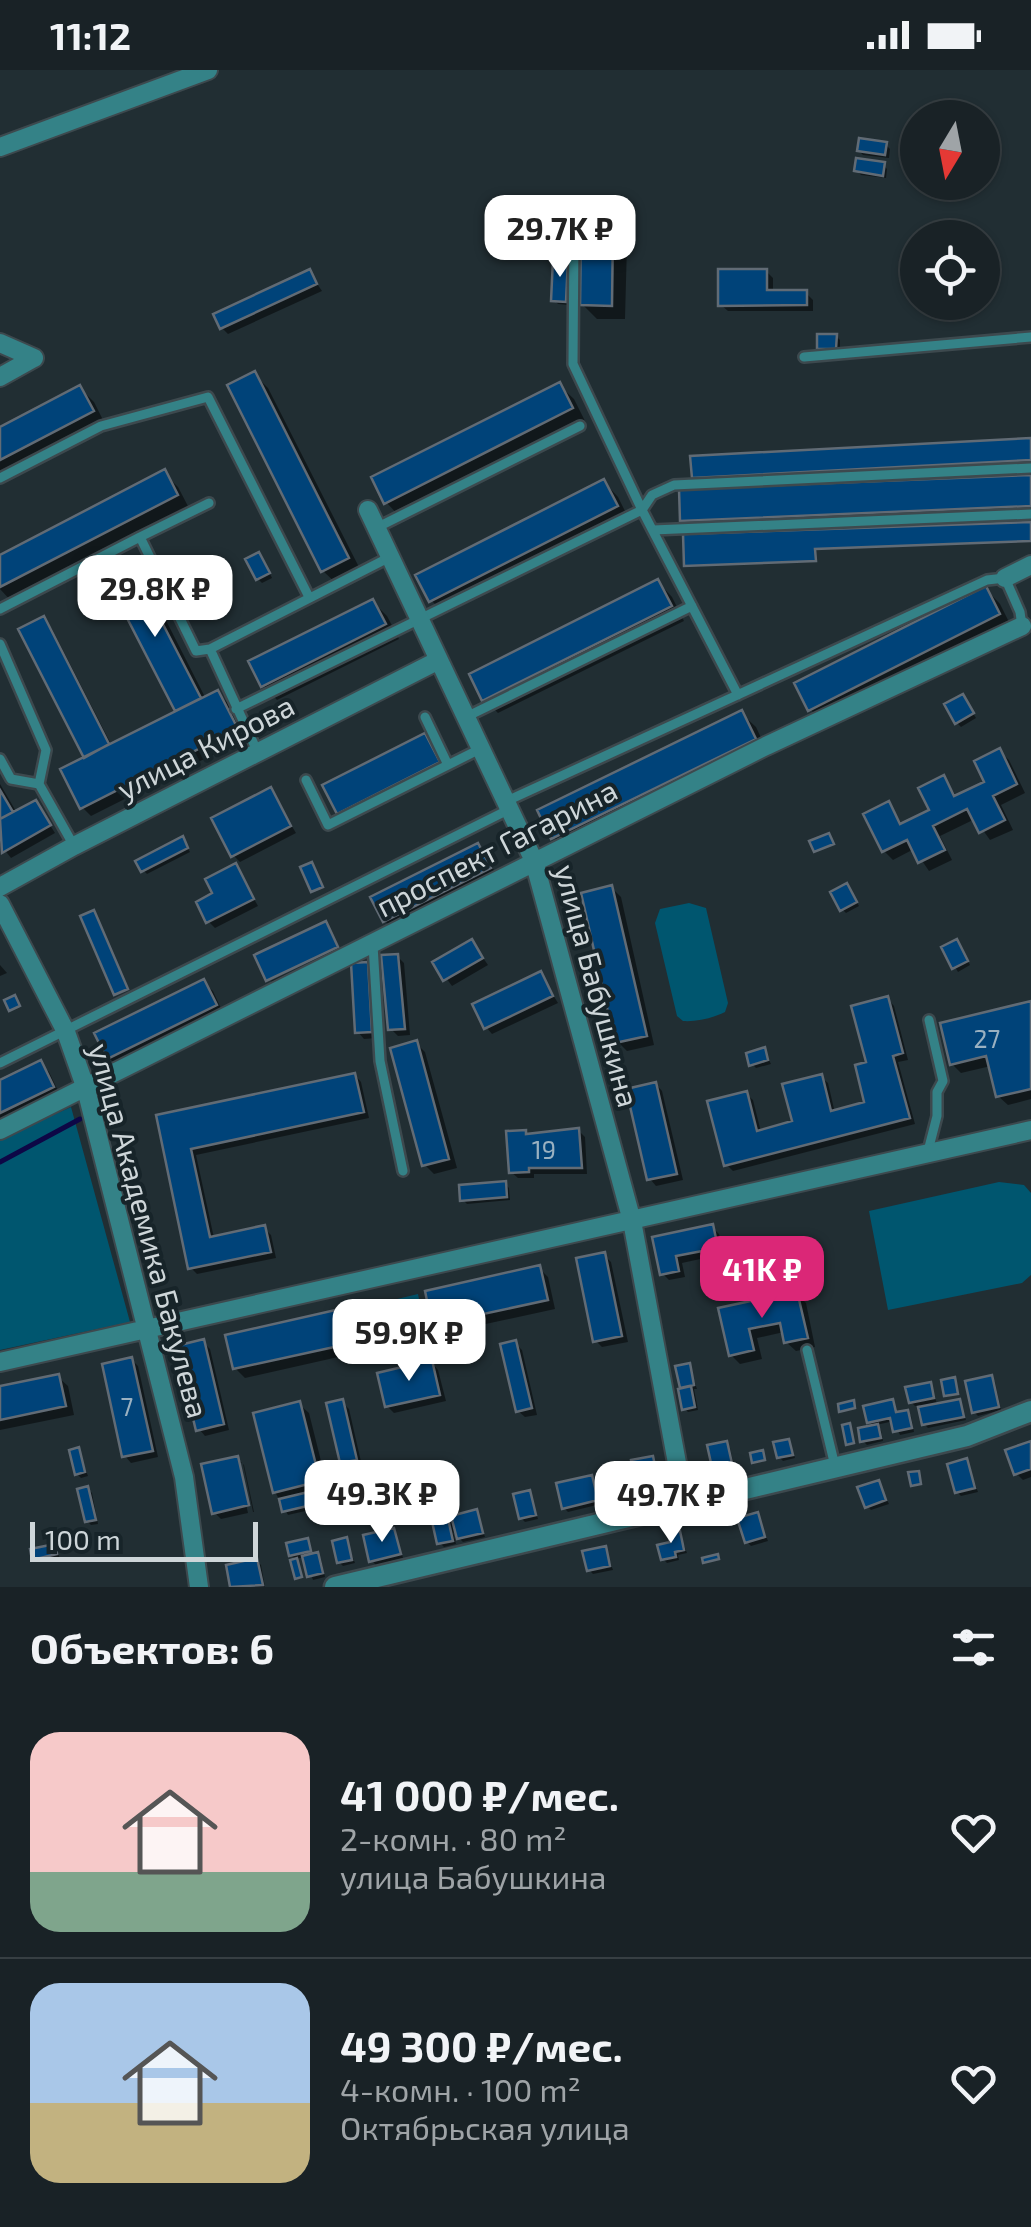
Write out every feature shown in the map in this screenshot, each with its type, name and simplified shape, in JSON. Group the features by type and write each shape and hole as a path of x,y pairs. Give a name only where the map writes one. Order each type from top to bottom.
{"street":[{"path":"0,147 208,70"},
{"path":"0,343 34,358 0,377"},
{"name":"улица Бабушкина","path":"372,519 534,861 632,1221 685,1506"},
{"path":"1004,578 1031,565"},
{"name":"проспект Гагарина","path":"0,1130 766,746 1022,626"},
{"name":"улица Кирова","path":"0,888 74,846 439,660"},
{"name":"улица Академика Бакулева","path":"0,904 66,1032 86,1089 184,1477 199,1587"},
{"path":"0,1362 1031,1130"},
{"path":"335,1587 967,1436 1031,1411"}],"lane":[{"path":"574,234 573,364 642,510 738,695"},
{"path":"804,357 1031,337"},
{"path":"0,478 101,426 208,397 309,597"},
{"path":"372,519 580,426"},
{"path":"236,709 642,510 652,496 674,485 1031,468"},
{"path":"0,609 208,502"},
{"path":"652,530 1031,514"},
{"path":"140,537 196,651 210,649 390,558"},
{"path":"0,1063 509,805 986,580 1004,578 1020,612 1022,626"},
{"path":"466,717 692,606"},
{"path":"0,644 46,750 39,784 74,846"},
{"path":"210,649 258,752"},
{"path":"425,718 448,766"},
{"path":"306,780 328,825 482,748"},
{"path":"0,759 12,779 39,784"},
{"path":"373,942 380,1061 403,1171"},
{"path":"928,1154 937,1116 937,1092 943,1081 929,1020"},
{"path":"807,1350 836,1468"}],"shaded area":[{"path":"689,903 706,908 728,1003 720,1014 683,1021 677,1016 655,923 660,909"},
{"path":"71,1107 130,1322 0,1350 0,1139"},
{"path":"999,1182 1024,1185 1031,1193 1031,1275 1022,1283 888,1310 869,1211"},
{"path":"418,1294 424,1323 396,1329 389,1301"},
{"path":"378,1304 385,1333 356,1339 350,1311"}],"building":[{"path":"859,138 887,142 885,155 857,151"},
{"path":"856,158 885,162 883,176 854,171"},
{"path":"581,227 613,228 612,306 580,305"},
{"path":"553,259 568,259 566,302 551,301"},
{"path":"310,269 317,284 220,329 213,314"},
{"path":"718,269 767,269 767,290 807,290 807,305 718,306"},
{"path":"817,334 837,334 836,349 817,349"},
{"path":"255,371 349,558 321,572 227,385"},
{"path":"560,382 573,408 384,504 371,477"},
{"path":"80,385 94,411 0,460 0,427"},
{"path":"1031,438 1031,460 692,478 690,456"},
{"path":"165,469 178,495 0,587 0,555"},
{"path":"1031,475 1031,506 680,521 679,489"},
{"path":"604,479 618,506 429,602 415,575"},
{"path":"1031,522 1031,541 815,549 816,561 684,566 683,534"},
{"path":"259,552 270,573 256,580 245,559"},
{"path":"135,570 201,698 175,711 109,583"},
{"path":"658,579 672,606 482,701 469,674"},
{"path":"986,586 1000,614 808,711 794,683"},
{"path":"373,599 386,624 261,687 248,661"},
{"path":"44,616 109,744 84,758 18,629"},
{"path":"218,690 238,729 80,809 60,769"},
{"path":"963,694 974,713 955,724 944,704"},
{"path":"742,710 756,739 551,839 537,810"},
{"path":"425,733 440,762 337,814 322,785"},
{"path":"1000,748 1017,784 993,796 1005,820 979,833 967,809 933,826 945,850 918,863 907,840 882,852 863,814 889,801 900,824 929,810 918,788 944,775 954,796 984,782 974,761"},
{"path":"271,787 291,826 231,857 211,818"},
{"path":"0,790 13,812 0,819"},
{"path":"36,800 51,825 2,853 0,819"},
{"path":"829,833 834,844 814,852 809,841"},
{"path":"183,836 188,848 141,872 135,861"},
{"path":"478,843 491,868 383,922 370,897"},
{"path":"312,862 323,887 311,892 300,867"},
{"path":"236,863 254,899 206,923 196,902 212,893 205,879"},
{"path":"847,883 857,902 840,911 830,892"},
{"path":"612,885 647,1036 615,1043 581,893"},
{"path":"94,910 128,989 114,995 80,916"},
{"path":"326,921 338,947 266,981 254,955"},
{"path":"472,939 483,958 443,981 432,962"},
{"path":"957,939 968,961 952,969 941,947"},
{"path":"398,954 405,1029 388,1030 381,955"},
{"path":"368,962 372,1032 355,1033 351,963"},
{"path":"541,971 553,996 484,1029 472,1004"},
{"path":"204,979 217,1005 107,1059 94,1033"},
{"path":"15,995 20,1006 9,1011 4,1000"},
{"path":"888,996 903,1053 893,1056 910,1118 724,1166 707,1101 747,1091 757,1131 792,1121 782,1084 822,1074 831,1111 864,1102 855,1065 866,1062 851,1006"},
{"path":"1031,1001 1031,1089 996,1097 986,1056 950,1065 940,1023"},
{"path":"417,1040 449,1159 422,1166 390,1048"},
{"path":"765,1047 768,1060 749,1066 746,1053"},
{"path":"41,1060 54,1087 0,1113 0,1080"},
{"path":"355,1073 364,1112 191,1149 210,1237 265,1225 271,1252 188,1269 156,1115"},
{"path":"656,1082 677,1174 647,1180 626,1089"},
{"path":"579,1128 582,1168 529,1168 529,1172 509,1173 506,1131 526,1130 526,1134"},
{"path":"506,1181 507,1197 460,1201 459,1185"},
{"path":"713,1224 718,1248 676,1256 679,1271 660,1275 652,1237"},
{"path":"605,1252 622,1336 593,1342 576,1258"},
{"path":"540,1265 548,1300 432,1325 425,1291"},
{"path":"797,1291 808,1338 784,1343 780,1323 749,1329 754,1350 729,1356 718,1308"},
{"path":"340,1309 348,1344 233,1369 225,1335"},
{"path":"204,1339 224,1424 196,1431 176,1346"},
{"path":"516,1340 532,1408 516,1412 500,1344"},
{"path":"132,1357 153,1451 122,1457 102,1364"},
{"path":"432,1360 440,1395 385,1407 377,1373"},
{"path":"690,1363 694,1385 680,1388 675,1366"},
{"path":"59,1374 66,1406 0,1420 0,1386"},
{"path":"992,1375 999,1407 972,1413 965,1381"},
{"path":"955,1377 958,1394 944,1396 941,1380"},
{"path":"931,1382 934,1398 909,1403 905,1387"},
{"path":"691,1386 695,1407 682,1410 678,1389"},
{"path":"343,1399 357,1460 340,1463 326,1403"},
{"path":"893,1399 896,1412 908,1410 912,1428 893,1432 890,1418 867,1423 863,1406"},
{"path":"960,1399 964,1417 922,1425 918,1407"},
{"path":"854,1400 855,1408 839,1412 838,1404"},
{"path":"300,1401 320,1481 273,1493 253,1413"},
{"path":"850,1423 854,1443 846,1445 842,1425"},
{"path":"878,1424 881,1438 860,1442 858,1428"},
{"path":"789,1439 793,1455 777,1458 773,1442"},
{"path":"727,1441 733,1468 713,1472 707,1445"},
{"path":"1031,1441 1031,1469 1014,1475 1005,1450"},
{"path":"79,1447 85,1472 75,1475 69,1450"},
{"path":"763,1450 765,1460 752,1463 750,1453"},
{"path":"238,1456 249,1505 212,1514 201,1464"},
{"path":"653,1456 659,1485 637,1490 631,1460"},
{"path":"967,1458 975,1488 955,1493 947,1464"},
{"path":"919,1471 921,1484 911,1486 908,1472"},
{"path":"592,1475 598,1500 562,1509 556,1483"},
{"path":"879,1480 886,1500 865,1508 857,1487"},
{"path":"333,1481 337,1499 282,1512 279,1499 321,1489 320,1484"},
{"path":"624,1482 627,1496 602,1502 598,1488"},
{"path":"88,1486 96,1520 85,1522 77,1489"},
{"path":"530,1490 536,1515 519,1519 513,1494"},
{"path":"477,1509 483,1533 457,1539 451,1516"},
{"path":"758,1512 765,1537 745,1543 737,1518"},
{"path":"447,1514 453,1541 437,1544 431,1517"},
{"path":"394,1528 401,1554 369,1562 363,1535"},
{"path":"680,1531 684,1550 675,1552 676,1557 661,1560 657,1545 670,1542 668,1533"},
{"path":"347,1537 352,1560 337,1563 332,1541"},
{"path":"308,1538 311,1551 289,1556 286,1543"},
{"path":"55,1544 57,1554 32,1560 30,1549"},
{"path":"606,1546 610,1566 587,1571 582,1551"},
{"path":"318,1552 323,1573 307,1577 302,1556"},
{"path":"718,1554 719,1559 703,1563 702,1558"},
{"path":"257,1558 263,1585 230,1587 226,1565"},
{"path":"297,1558 302,1577 295,1579 290,1560"}],"waterway":[{"path":"0,1162 80,1119"}]}
